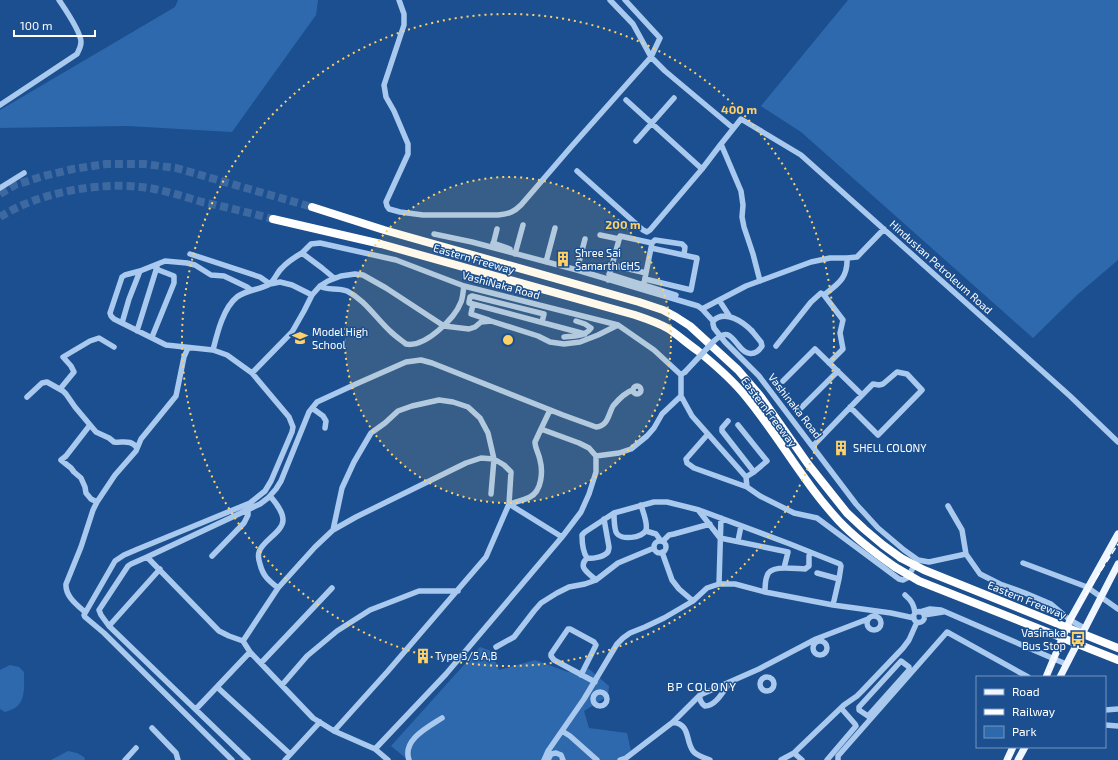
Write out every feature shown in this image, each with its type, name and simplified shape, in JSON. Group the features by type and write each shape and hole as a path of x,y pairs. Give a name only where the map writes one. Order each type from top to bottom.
{"highway":[{"name":"Eastern Freeway","path":"312,207 384,230 639,302 663,310 676,317 690,326 742,375 761,397 808,464 847,513 883,545 901,558 924,570 1118,648"},
{"name":"Eastern Freeway","path":"273,219 381,244 635,315 657,323 668,329 730,378 752,404 799,471 839,520 856,538 876,554 919,581 1118,660"}],"main road":[{"path":"1048,676 1070,620 1087,587 1118,534"},
{"path":"1060,676 1118,564"},
{"path":"1006,760 1012,748"},
{"path":"1018,760 1024,748"}],"street":[{"path":"0,105 77,54 80,49 81,41 79,34 59,0"},
{"path":"399,0 404,14 404,25 384,84 386,96 394,110 408,144 408,154 386,202 387,206 389,209 400,212 423,215 498,216 514,211 521,204 651,57 660,38 625,0"},
{"path":"577,171 647,232 702,169 733,128 665,71 651,57 633,24 610,0"},
{"path":"636,141 674,98"},
{"path":"626,100 702,169"},
{"name":"Hindustan Petroleum Road","path":"733,128 740,119 801,155 1070,396 1118,442"},
{"path":"721,144 741,191 744,227 760,281"},
{"path":"0,188 24,173"},
{"path":"515,252 523,225"},
{"path":"493,246 497,228"},
{"path":"546,262 555,228"},
{"path":"608,277 698,306 702,309 746,286 811,262 830,258 857,257 884,229"},
{"path":"434,234 493,246 546,262 608,277 692,290 698,260 697,258 620,236 608,277"},
{"path":"600,235 619,240"},
{"path":"577,270 585,239"},
{"path":"644,282 652,245 655,240 682,244 685,247 684,255"},
{"name":"VashiNaka Road","path":"270,284 284,265 302,253 311,244 320,243 396,260 464,286 618,326 654,350 678,372 683,373"},
{"path":"302,253 334,278"},
{"path":"190,254 260,277 270,284"},
{"path":"776,346 811,302 821,293 824,295 841,281 848,266 848,258"},
{"path":"232,760 104,633 85,617 84,614 115,561 119,558 250,504 265,491 271,482 293,427 289,417 252,373 227,355 213,350 166,345 114,319 110,313 122,277 165,261 191,264 211,274 224,276 251,290"},
{"path":"137,331 158,263"},
{"path":"612,265 646,273"},
{"path":"152,337 174,283 174,276 156,269"},
{"path":"122,323 129,298 140,271"},
{"path":"252,373 292,332 312,295 320,286 334,278 355,274 363,275 386,288 444,326 469,329 475,327 481,322 491,321 538,336 550,342 564,344 580,342 598,336 618,326"},
{"path":"213,350 217,331 228,308 236,297 251,290 280,282 292,285 312,295"},
{"path":"644,282 676,295"},
{"path":"320,286 324,288 337,288 346,291 364,303 389,330 406,344 412,345 425,340 444,326 453,316 461,301 464,286"},
{"path":"495,302 496,294"},
{"path":"824,295 843,320 840,333 842,349 829,363"},
{"path":"506,325 471,314 470,297 472,296 542,314"},
{"path":"462,298 471,303 585,334"},
{"path":"719,300 730,317"},
{"path":"542,322 544,306"},
{"name":"Vashinaka Road","path":"702,309 713,321 714,328 725,342 759,376 856,504 878,528 918,560"},
{"path":"499,322 502,312"},
{"path":"564,337 581,336 590,330 590,326 578,322 583,316"},
{"path":"713,321 716,318 725,316 738,320 752,331 761,342 762,346 757,352 752,354 744,351 731,335 726,334 719,336 683,373 681,396 692,416 746,477 747,487"},
{"path":"60,389 74,372 63,357 90,341 99,338 114,347"},
{"path":"85,612 69,596 66,589 66,584 81,547 93,510 115,475 136,451 141,439 176,396 184,357 188,348"},
{"path":"783,381 815,349 862,395"},
{"path":"248,760 109,626 101,615 99,610 128,566 260,504 270,496 281,481 309,412 317,402 406,362 421,360 432,363 596,427 600,426 607,420 616,402 628,392 633,390"},
{"path":"801,408 838,371"},
{"path":"813,446 850,407 874,384 882,384 897,372 907,374 922,390 878,435 850,407"},
{"path":"27,396 45,382 48,382 66,394 75,407 98,433 114,442 133,442 137,448"},
{"path":"596,456 619,453 631,449 647,436 654,428 662,414 681,396"},
{"path":"333,530 342,488 354,462 371,433 398,411 412,406 439,400 453,402 468,407 480,418 488,434 494,459 491,494"},
{"path":"312,408 323,416 326,421 325,428"},
{"path":"509,504 531,497 538,489 542,476 542,470 541,461 535,442 550,410"},
{"path":"728,421 722,428 722,431 754,472"},
{"path":"90,425 62,460 81,478 86,493 91,499 97,502"},
{"path":"738,425 767,460 767,463 746,477"},
{"path":"375,749 446,674 562,537 581,512 596,472 596,456 589,448 579,443 541,429"},
{"path":"708,434 686,459 686,463 694,468 747,487 760,496 794,513 817,518 899,579 904,580 907,578 918,560 929,562 966,554"},
{"path":"243,641 278,588 302,560 333,530 356,517 466,463 482,458 494,459 504,465 511,472 509,504 486,557 458,591 334,731"},
{"path":"270,496 277,505 283,520 282,525 258,552 264,575 268,581 278,588"},
{"path":"587,558 582,535 604,519 614,513 641,505 654,502 667,502 699,510 840,564 839,579 833,605"},
{"path":"509,504 562,537"},
{"path":"641,505 646,531"},
{"path":"948,506 962,530 966,554 980,574 1000,584 1051,604 1070,620 1084,628"},
{"path":"212,556 244,523 248,515 248,510"},
{"path":"699,510 720,538 788,552"},
{"path":"614,513 616,533 621,537 633,537 643,534 646,531"},
{"path":"719,584 721,518"},
{"path":"587,558 591,559 606,554 609,551 604,519"},
{"path":"496,647 514,637 541,603 563,590 596,580 618,563 654,548 656,543 662,541 669,535 710,524"},
{"path":"738,542 740,526"},
{"path":"646,531 656,534 665,544 666,548 662,552"},
{"path":"784,568 790,544"},
{"path":"654,548 658,552 662,552"},
{"path":"662,552 672,580 679,589 693,601"},
{"path":"765,592 767,575 774,568 805,569 808,566 809,556"},
{"path":"147,557 219,631 243,641 250,652 313,718 334,731 375,749 388,760"},
{"path":"587,558 582,565 583,568 596,580"},
{"path":"1023,563 1087,587 1118,609"},
{"path":"109,626 160,569"},
{"path":"817,573 839,579"},
{"path":"547,759 562,731 594,684 617,644 630,633 664,618 693,601 707,588 719,584 735,584 765,592 833,605 918,616 943,612 1066,664"},
{"path":"261,663 332,588"},
{"path":"282,685 307,656 337,631 370,610 419,591 458,591"},
{"path":"781,760 794,753 841,708 862,691 903,648 909,640 918,616 912,601 905,595"},
{"path":"620,760 626,758 673,722 700,695 817,640 868,619 871,616 891,612"},
{"path":"868,619 867,623 869,627 877,629 880,625 880,621 876,616"},
{"path":"581,675 596,645 594,642 568,629 551,656 554,660 594,684 600,692 603,692 607,696 606,703 600,707 595,705 593,701 584,699"},
{"path":"838,760 838,756 947,632 1026,676"},
{"path":"196,709 250,652"},
{"path":"902,661 909,667 909,670 868,716 858,708 869,696 900,662 902,661"},
{"path":"759,668 764,677"},
{"path":"874,679 880,684"},
{"path":"700,695 699,700 702,704 708,706 713,704 731,681"},
{"path":"217,687 290,754"},
{"path":"862,691 869,696"},
{"path":"593,701 594,695 600,692"},
{"path":"827,760 856,726 841,708"},
{"path":"1106,710 1118,709"},
{"path":"409,760 409,745 417,735 442,718"},
{"path":"285,760 320,722"},
{"path":"673,722 681,724 685,728 693,751 696,754 710,760"},
{"path":"1106,725 1118,726"},
{"path":"152,728 176,753 178,760"},
{"path":"562,731 570,736 597,760"},
{"path":"125,760 136,748"},
{"path":"547,759 552,754 556,753 561,755 563,760"},
{"path":"794,753 802,760"}],"green space":[{"path":"178,0 318,0 316,15 232,132 127,126 0,128 0,110 175,7"},
{"path":"848,0 1118,0 1118,260 1077,295 1033,338 801,132 761,106"},
{"path":"480,647 491,651 499,670 535,660 568,672 589,669 609,686 608,696 584,711 589,728 627,733 631,751 620,760 408,760 391,746"},
{"path":"10,665 19,667 24,672 24,691 21,702 12,710 5,712 0,709 0,670"},
{"path":"68,751 77,753 84,757 85,760 51,760"}],"tunnel":[{"path":"0,194 15,185 73,169 106,164 144,164 176,168 312,207"},
{"path":"0,217 31,201 68,191 105,186 123,186 164,191 273,219"}],"railway":[{"path":"1046,676 1081,602 1118,544"},
{"path":"1008,760 1014,748"}],"place":[{"name":"Shree Sai Samarth CHS","path":"563,259"},
{"name":"Model High School","path":"300,338"},
{"name":"SHELL COLONY","path":"841,448"},
{"name":"Vasinaka Bus Stop","path":"1078,639"},
{"name":"Type 3/5 A,B","path":"423,656"}],"district":[{"name":"BP COLONY","path":"702,687"}]}
